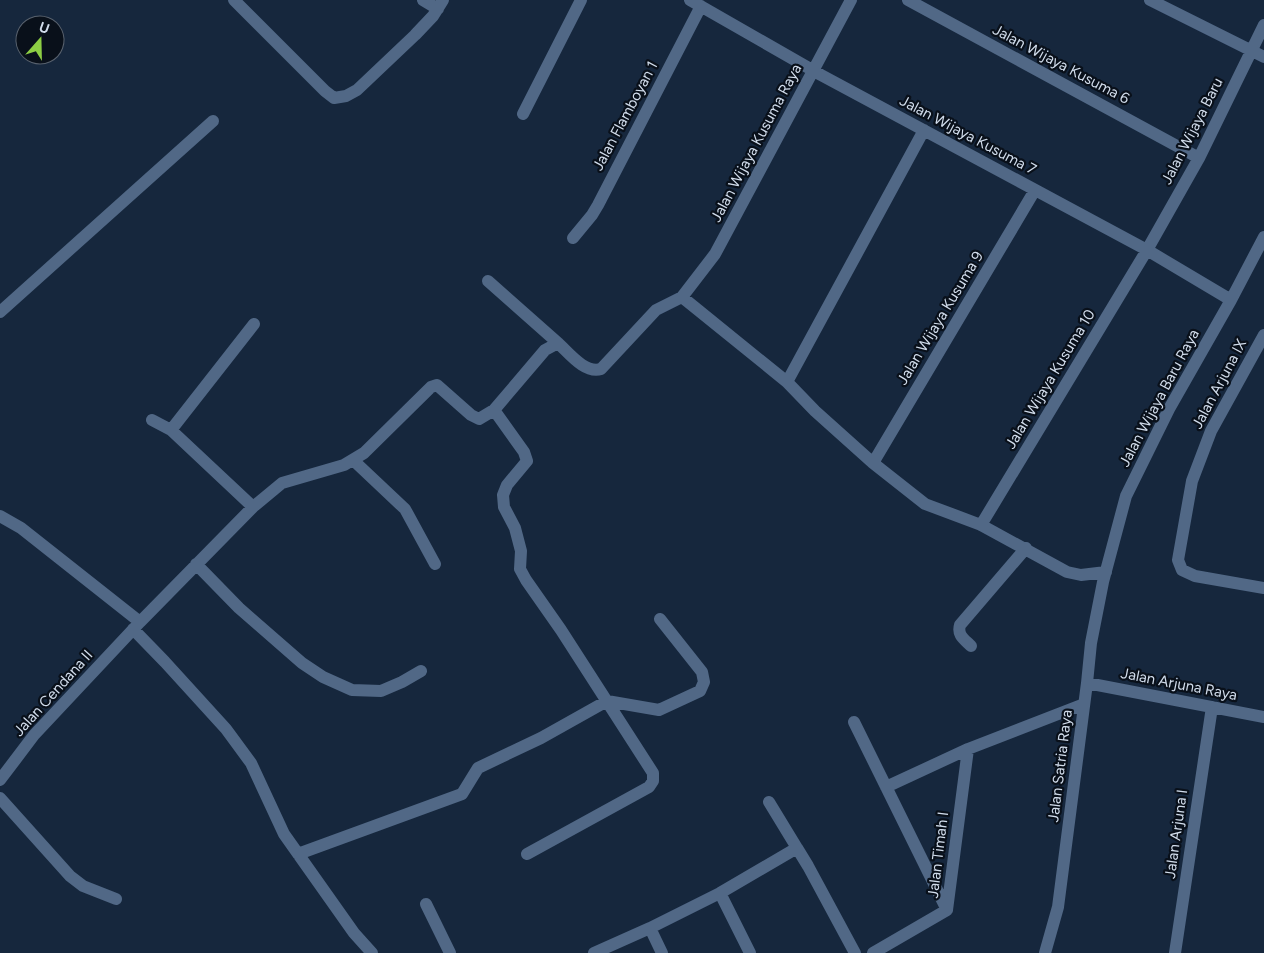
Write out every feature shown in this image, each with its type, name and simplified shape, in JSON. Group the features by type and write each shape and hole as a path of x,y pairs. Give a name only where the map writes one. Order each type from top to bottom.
{"street":[{"path":"234,0 324,91 334,98 346,96 357,90 415,35 440,5 424,0"},
{"path":"523,114 581,0"},
{"name":"Jalan Wijaya Kusuma 7","path":"690,0 813,70 1147,250"},
{"name":"Jalan Wijaya Kusuma Raya","path":"682,297 715,254 851,0"},
{"name":"Jalan Wijaya Kusuma 6","path":"908,0 1199,158"},
{"path":"1150,0 1264,58"},
{"name":"Jalan Flamboyan 1","path":"573,238 598,205 701,6"},
{"name":"Jalan Wijaya Baru","path":"1147,250 1199,158 1250,50 1264,25"},
{"path":"0,312 212,121"},
{"path":"787,382 924,130"},
{"name":"Jalan Wijaya Kusuma 9","path":"873,463 1035,190"},
{"name":"Jalan Wijaya Baru Raya","path":"1105,577 1126,496 1169,409 1231,300 1264,237"},
{"path":"1147,250 1231,300"},
{"name":"Jalan Wijaya Kusuma 10","path":"982,525 1147,250"},
{"path":"488,281 588,369 595,371 601,369 656,310 682,297 787,382 815,411 873,463 925,504 982,525 1067,572 1081,576 1105,577"},
{"path":"171,430 254,324"},
{"name":"Jalan Arjuna IX","path":"1264,335 1211,430 1192,481 1178,560 1182,570 1195,576 1264,588"},
{"path":"527,854 649,787 653,781 653,773 520,569 521,550 515,528 504,507 503,495 507,485 520,472 527,460 524,452 494,410 544,350 558,343"},
{"name":"Jalan Cendana II","path":"0,780 34,735 136,626 253,507 282,483 328,471 344,465 364,453 431,387 437,385 471,415 479,419 494,410"},
{"path":"152,420 171,430 253,507"},
{"path":"353,460 405,509 435,564"},
{"path":"0,516 20,528 136,626 165,662 231,736 251,763 284,834 354,933 372,953"},
{"path":"970,646 960,636 958,630 960,624 1026,548"},
{"path":"196,564 246,614 302,663 323,677 352,690 381,690 402,682 421,671"},
{"name":"Jalan Satria Raya","path":"1045,953 1058,908 1088,683 1091,643 1105,577"},
{"path":"298,854 462,794 478,768 541,738 607,701 659,710 700,691 704,682 702,672 660,619"},
{"name":"Jalan Arjuna Raya","path":"1088,683 1211,713 1264,717"},
{"path":"886,787 968,749 1084,704"},
{"name":"Jalan Arjuna I","path":"1175,953 1211,713"},
{"path":"854,722 947,910"},
{"name":"Jalan Timah I","path":"873,953 947,910 968,749"},
{"path":"0,798 70,876 83,886 116,899"},
{"path":"769,802 808,866 855,953"},
{"path":"594,953 650,928 720,893 797,848"},
{"path":"720,893 750,953"},
{"path":"426,904 450,953"},
{"path":"650,928 662,953"}]}
